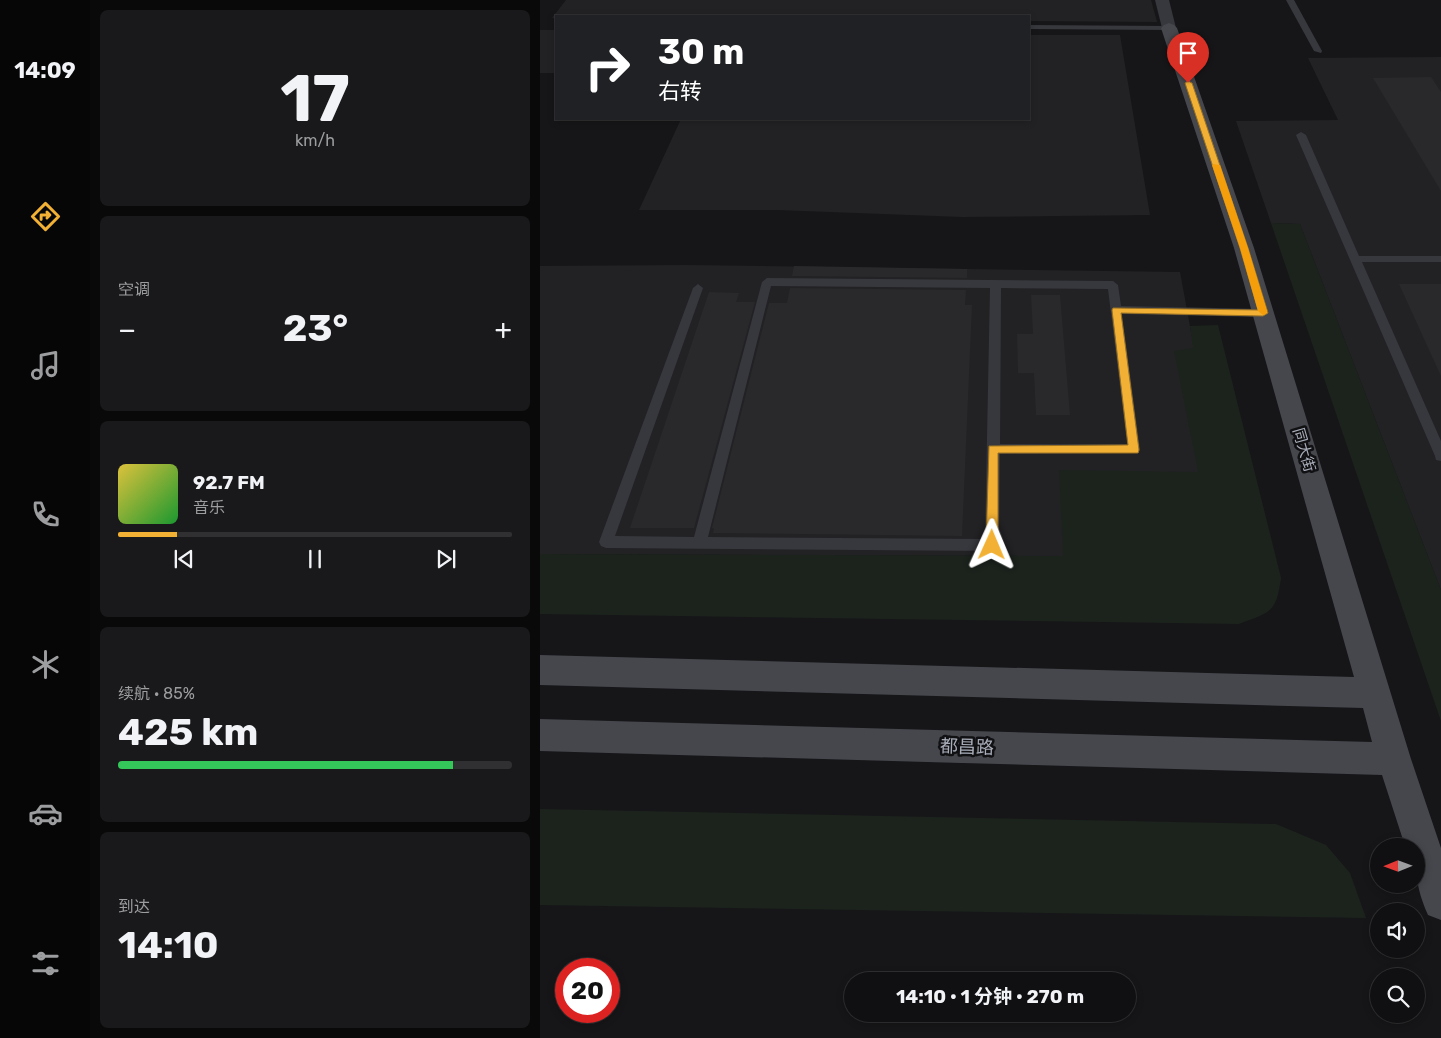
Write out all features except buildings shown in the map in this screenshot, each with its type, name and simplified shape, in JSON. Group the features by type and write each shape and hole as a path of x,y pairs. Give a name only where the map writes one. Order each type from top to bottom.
{"street":[{"name":"同大街","path":"1162,0 1244,248 1394,760 1441,902"},
{"path":"540,670 1375,693"},
{"name":"都昌路","path":"540,735 1394,760"}],"lane":[{"path":"1290,0 1318,51"},
{"path":"1030,27 1170,28"},
{"path":"1300,135 1441,456"},
{"path":"1355,258 1441,259"},
{"path":"699,543 767,282 1113,285 1134,450 993,449"},
{"path":"698,288 606,542 992,545 996,284"},
{"path":"1116,310 1263,313"}],"shaded area":[{"path":"566,0 1151,0 1157,22 1030,21 1030,15 555,15 555,18 552,18"},
{"path":"540,30 555,30 555,73 540,73"},
{"path":"1030,35 1120,35 1150,215 962,217 777,210 639,210 681,120 1030,120"},
{"path":"1441,57 1441,590 1300,224 1271,223 1236,121 1338,120 1308,58"},
{"path":"1271,223 1300,224 1441,590 1441,721"},
{"path":"687,265 1180,272 1194,348 1223,557 540,554 540,266"},
{"path":"1218,325 1281,578 1274,605 1265,614 1258,617 1239,624 540,614 540,554 1063,556 1059,470 1198,472 1174,351 1193,348 1190,326"},
{"path":"540,809 1276,824 1326,845 1350,873 1366,918 540,905"}],"slow traffic":[{"path":"1216,165 1263,311"}],"route":[{"path":"992,545 993,449 1134,450 1116,310 1263,313 1244,248 1188,83"}]}
